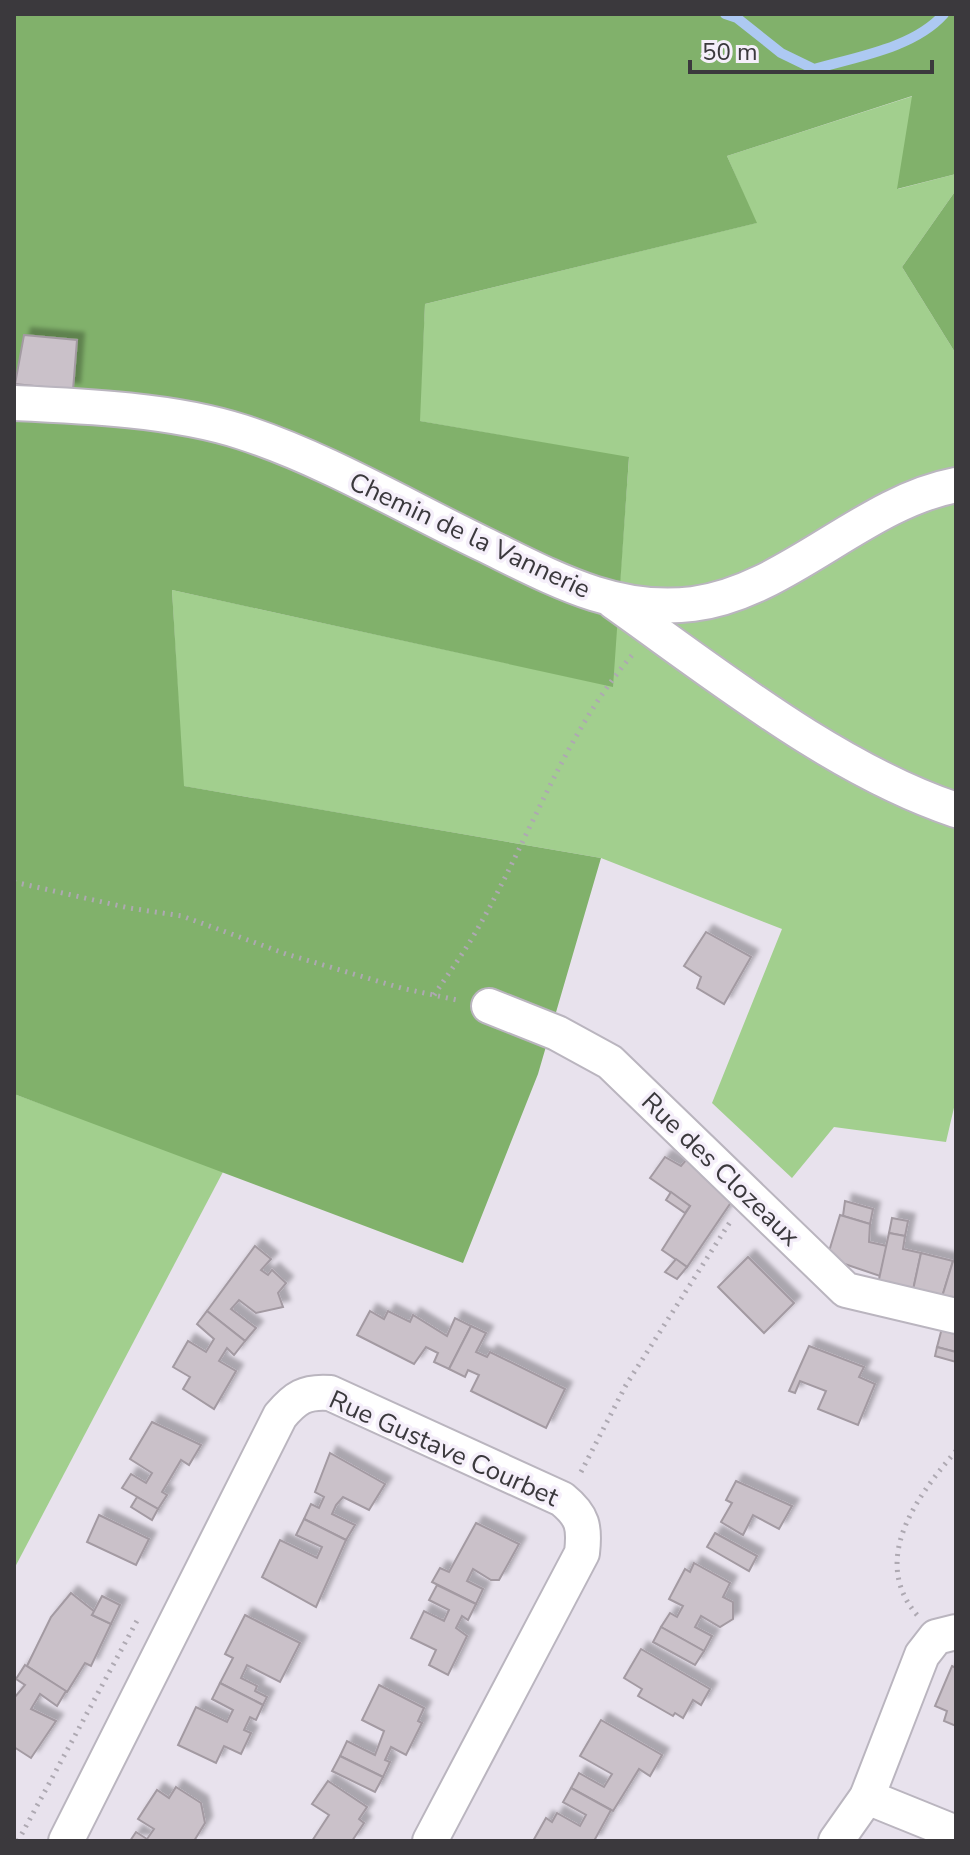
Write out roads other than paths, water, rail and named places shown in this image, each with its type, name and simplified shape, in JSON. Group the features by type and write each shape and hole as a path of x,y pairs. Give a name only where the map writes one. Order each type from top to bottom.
{"street":[{"name":"Chemin de la Vannerie","path":"14,403 108,410 241,432 326,468 581,592 642,606 695,604 740,590 799,561 890,506 956,485"},
{"path":"610,599 789,723 884,780 956,810"},
{"name":"Rue des Clozeaux","path":"489,1006 557,1033 610,1062 846,1290 956,1316"},
{"name":"Rue Gustave Courbet","path":"66,1841 280,1416 294,1398 313,1391 330,1393 562,1499 578,1511 585,1529 582,1553 430,1841"},
{"path":"836,1841 867,1797 922,1655 946,1634"},
{"path":"867,1797 956,1833"}],"waterway":[{"path":"725,14 737,18 781,53 814,69 901,43 932,26 944,14"}]}
